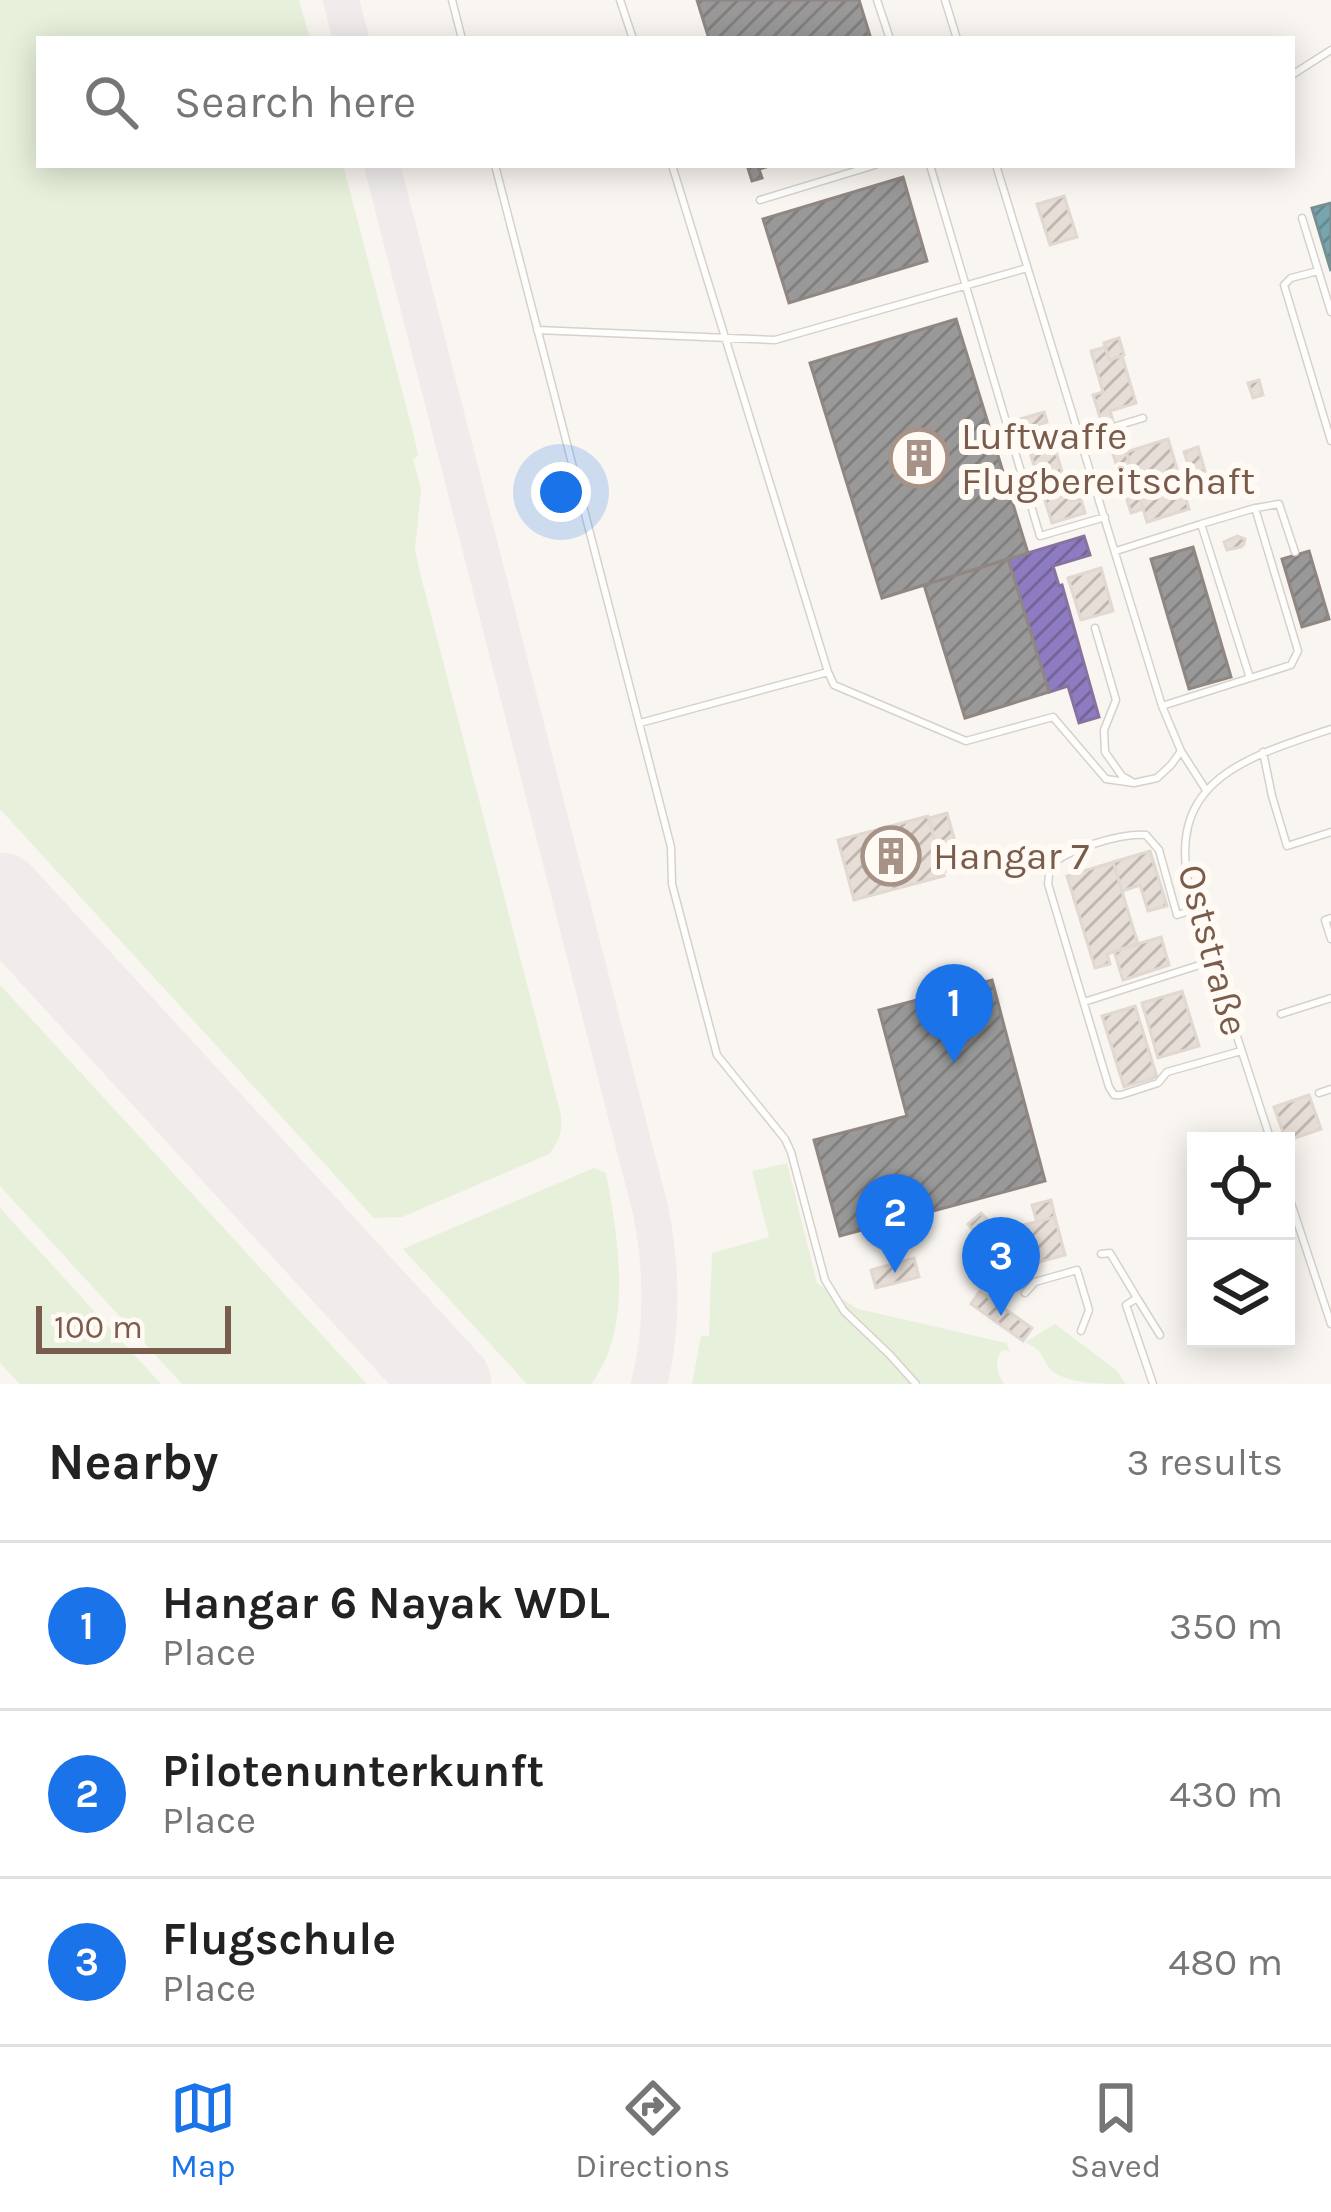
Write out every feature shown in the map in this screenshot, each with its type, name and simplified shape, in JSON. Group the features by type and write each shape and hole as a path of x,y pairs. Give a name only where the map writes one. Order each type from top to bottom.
{"lane":[{"path":"452,0 461,36"},
{"path":"620,0 631,36"},
{"path":"877,0 889,36"},
{"path":"945,0 956,36"},
{"path":"1295,73 1331,50"},
{"path":"496,168 670,847 672,884 717,1054 785,1139 825,1280 835,1299 916,1384"},
{"path":"672,168 834,685 967,741 1054,717 1106,779 1134,783 1157,778 1181,751"},
{"path":"760,200 865,168"},
{"path":"931,168 1040,536 1105,517"},
{"path":"997,168 1162,706 1181,751 1206,790 1223,774 1263,752 1331,729"},
{"path":"1302,218 1331,312"},
{"path":"537,330 775,340 1027,268"},
{"path":"1318,271 1291,278 1284,285 1331,440"},
{"path":"1080,437 1143,418"},
{"path":"1116,551 1279,504 1295,552"},
{"path":"1162,706 1291,665 1298,651 1255,508"},
{"path":"1201,524 1250,678"},
{"path":"1095,628 1116,700 1104,730 1105,752 1122,776 1134,783"},
{"path":"639,723 828,672"},
{"path":"1263,752 1287,846 1331,832"},
{"name":"Oststraße","path":"1206,790 1193,816 1186,874 1267,1132"},
{"path":"1196,909 1177,915 1159,850 1146,835 1129,835 1058,858 1050,866 1048,884 1114,1095 1158,1083 1167,1072 1241,1051"},
{"path":"1331,918 1325,920 1331,939"},
{"path":"1084,1002 1212,961"},
{"path":"1282,1014 1331,998"},
{"path":"1319,1093 1331,1089"},
{"path":"1295,1215 1331,1324"},
{"path":"1101,1254 1110,1252 1160,1335"},
{"path":"1025,1293 1035,1282 1077,1270 1089,1310 1081,1331"},
{"path":"1136,1298 1126,1305 1153,1384"}],"green space":[{"path":"0,0 299,0 309,36 36,36 36,168 344,168 415,440 418,456 413,459 421,489 415,548 419,569 561,1115 556,1145 549,1154 402,1217 374,1218 0,809"},
{"path":"0,985 367,1384 182,1384 0,1186"},
{"path":"787,1163 817,1283 858,1309 1006,1343 1010,1351 1003,1350 997,1362 1004,1384 692,1384 701,1336 709,1336 712,1253 769,1237 752,1171"},
{"path":"594,1168 606,1173 615,1225 619,1282 613,1337 591,1384 527,1384 403,1249"},
{"path":"0,1208 161,1384 20,1384 0,1363"},
{"path":"1055,1324 1116,1370 1126,1384 1075,1381 1051,1370 1039,1351 1025,1342"}],"building: Offices":[{"path":"1084,536 1090,555 1053,566 1099,717 1079,723 1068,686 1049,692 1008,559"}],"building: Public":[{"path":"1331,203 1331,271 1312,208"}],"building: Industry":[{"path":"697,0 859,0 870,36 708,36"},
{"path":"748,168 762,168 762,178 752,181"},
{"path":"903,177 927,261 789,303 763,219"},
{"name":"Luftwaffe Flugbereitschaft","path":"956,319 1028,553 882,598 810,363"},
{"path":"1193,547 1231,677 1189,689 1151,559"},
{"path":"1309,551 1329,619 1302,627 1282,559"},
{"path":"1008,559 1049,692 965,718 924,585"},
{"path":"992,980 1045,1181 840,1236 814,1140 907,1116 879,1010"}],"building: Other":[{"path":"1064,196 1077,237 1050,245 1037,204"},
{"path":"1119,338 1124,355 1109,360 1104,343"},
{"path":"1105,347 1109,360 1122,356 1136,403 1110,411 1113,421 1102,424 1093,395 1103,392 1091,351"},
{"path":"1259,380 1263,395 1253,398 1248,383"},
{"path":"1044,412 1047,422 1023,430 1020,419"},
{"path":"1051,436 1071,501 1081,499 1085,513 1052,523 1027,443"},
{"path":"1168,439 1189,509 1147,522 1126,452"},
{"path":"1123,440 1143,509 1131,513 1110,444"},
{"path":"1198,447 1210,488 1197,492 1184,452"},
{"path":"1237,536 1245,539 1244,544 1227,550 1224,542"},
{"path":"1101,568 1113,611 1081,620 1068,578"},
{"path":"947,813 962,867 943,872 929,818"},
{"name":"Hangar 7","path":"928,816 944,876 854,900 838,840"},
{"path":"1150,851 1167,906 1148,911 1140,885 1122,891 1113,862"},
{"path":"1113,862 1138,944 1107,954 1110,964 1095,968 1067,876"},
{"path":"1161,937 1169,965 1123,980 1114,951"},
{"path":"1182,991 1199,1046 1158,1058 1142,1003"},
{"path":"1135,1006 1157,1077 1124,1087 1102,1016"},
{"path":"1309,1095 1321,1129 1295,1138 1295,1132 1283,1132 1274,1107"},
{"path":"1051,1200 1055,1217 1037,1222 1032,1205"},
{"path":"981,1213 991,1223 977,1235 968,1224"},
{"path":"1055,1217 1065,1255 1025,1266 1015,1227"},
{"path":"914,1258 919,1277 876,1288 871,1270"},
{"path":"980,1291 1032,1328 1023,1341 971,1304"}],"taxiway":[{"path":"341,0 350,36"},
{"path":"383,168 651,1212 660,1298 649,1384"}],"runway":[{"path":"0,896 448,1384"}],"place":[{"name":"Luftwaffe Flugbereitschaft","path":"919,458"},
{"name":"Hangar 7","path":"891,856"},
{"name":"Hangar 6 Nayak WDL","path":"954,1063"},
{"name":"Pilotenunterkunft","path":"895,1273"},
{"name":"Flugschule","path":"1001,1316"}]}
